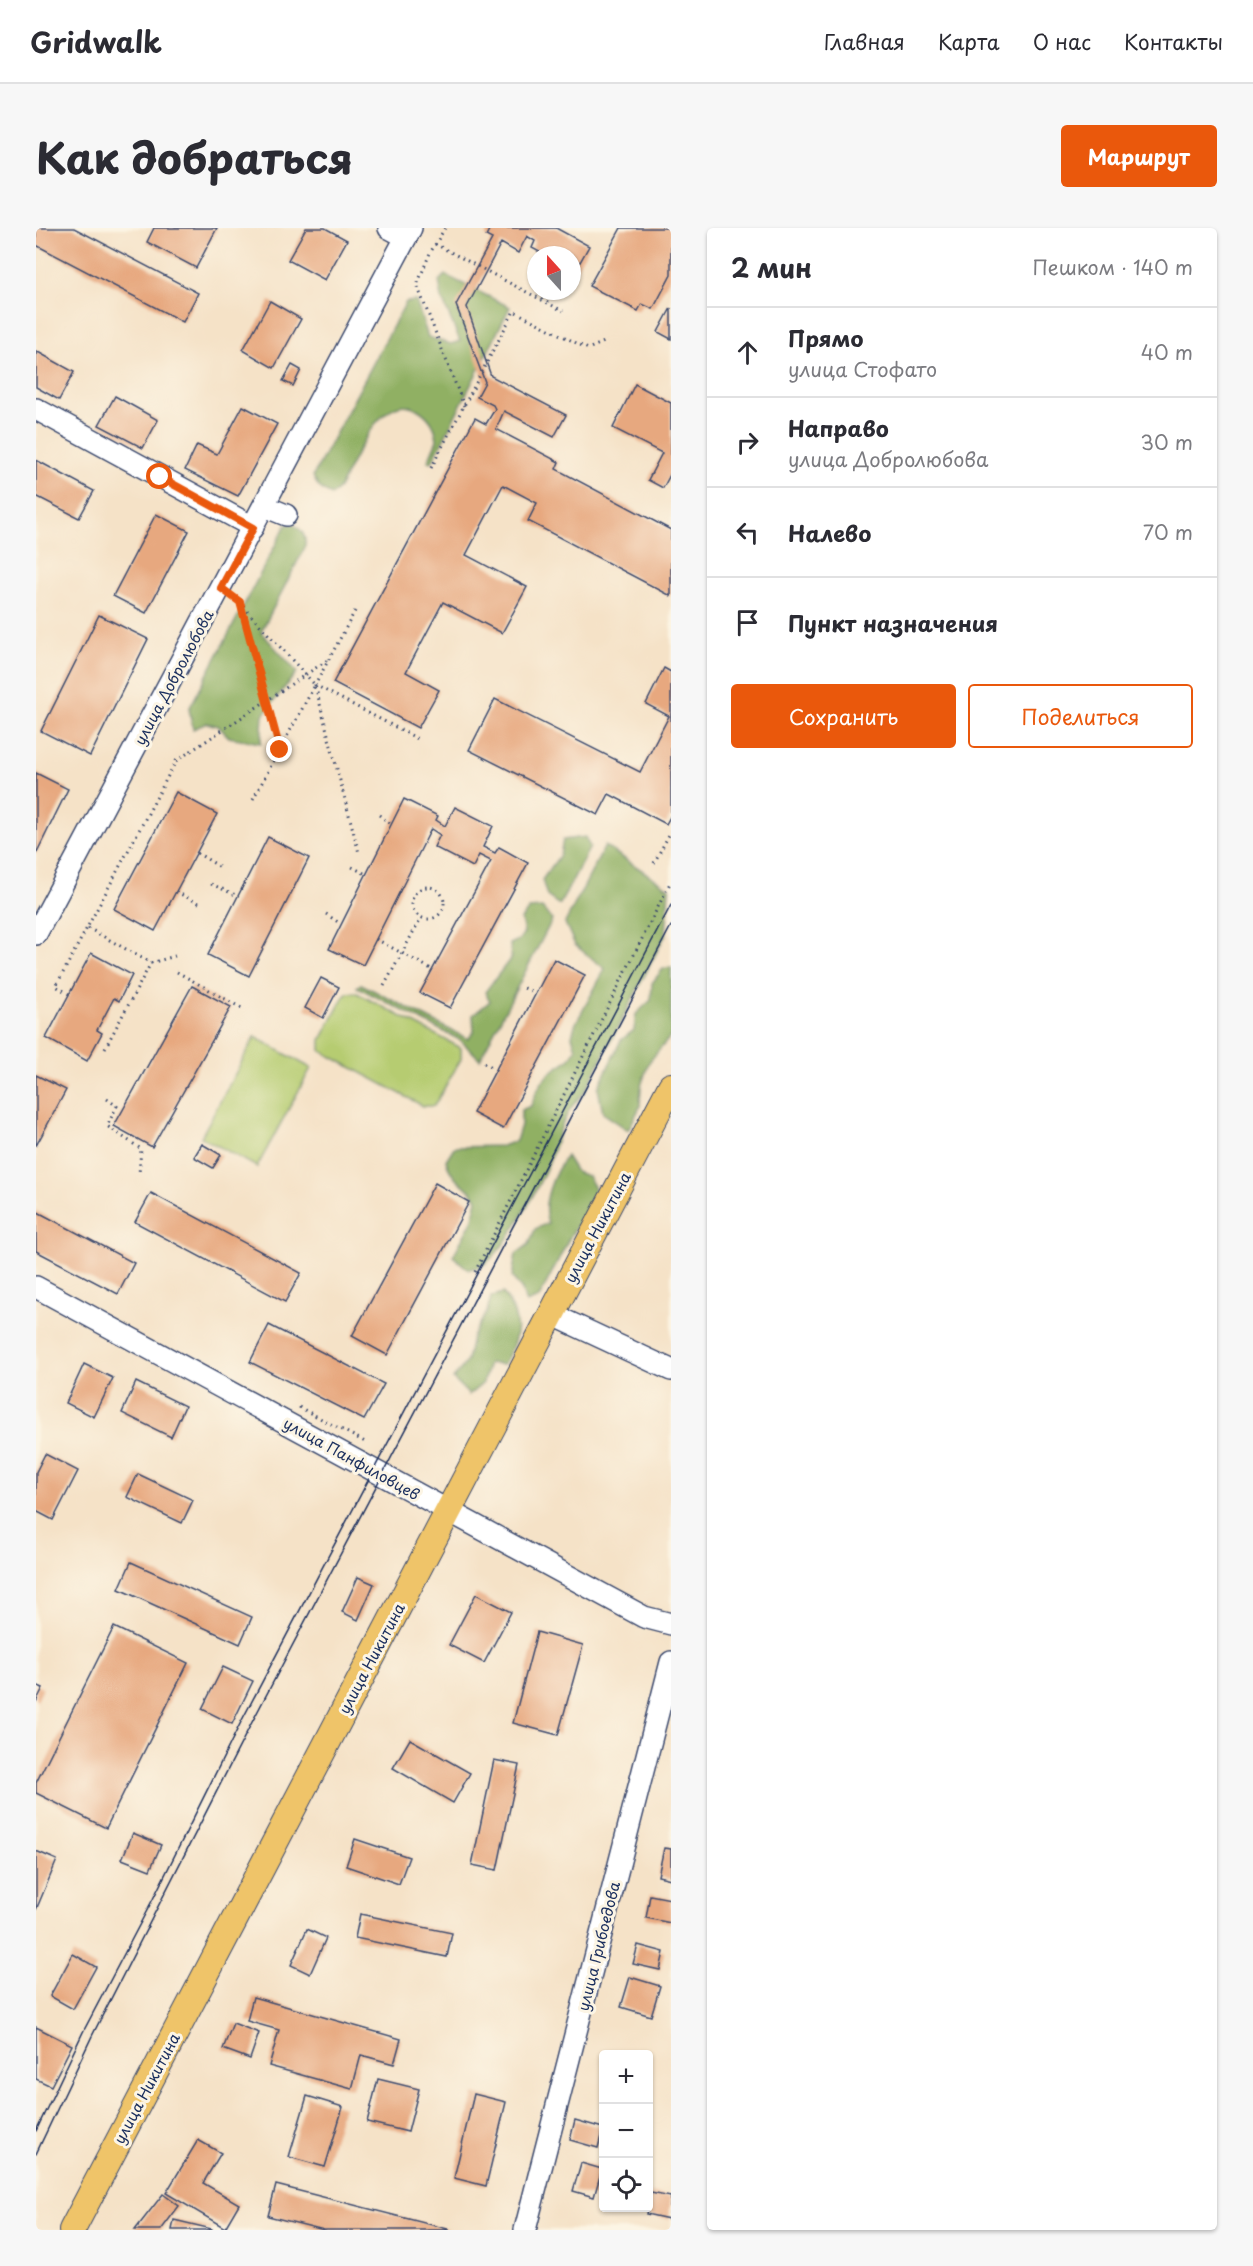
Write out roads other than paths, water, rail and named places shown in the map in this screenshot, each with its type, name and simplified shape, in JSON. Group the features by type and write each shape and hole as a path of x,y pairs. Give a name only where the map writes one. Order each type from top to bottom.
{"main road":[{"name":"улица Никитина","path":"72,2230 671,1086"}],"street":[{"name":"улица Добролюбова","path":"36,934 253,528 402,231"},
{"path":"36,409 253,528"},
{"path":"264,506 286,515"},
{"name":"улица Панфиловцев","path":"36,1287 644,1617 671,1624"},
{"path":"551,1314 671,1370"},
{"name":"улица Грибоедова","path":"529,2229 671,1662"}],"tram line":[{"path":"36,2131 83,2032 153,1899 241,1722 671,905"},
{"path":"36,2154 92,2036 250,1726 671,926"}]}
